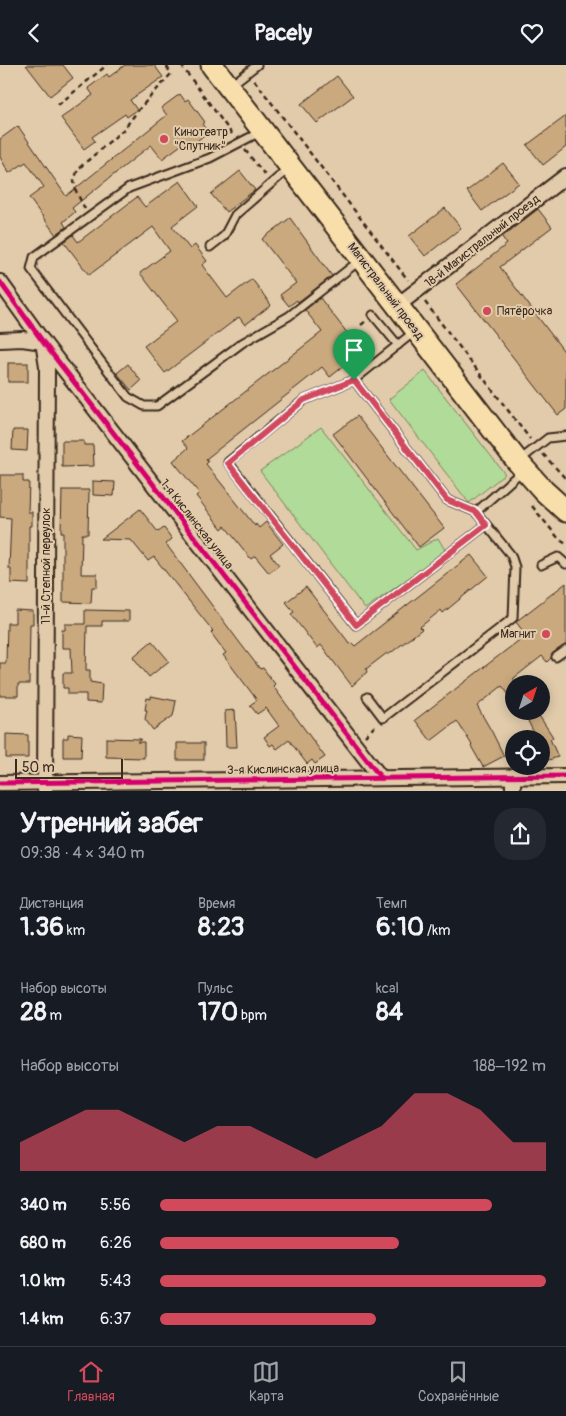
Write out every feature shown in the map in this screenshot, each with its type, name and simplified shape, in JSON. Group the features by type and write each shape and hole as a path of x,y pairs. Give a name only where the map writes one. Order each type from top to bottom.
{"main road":[{"name":"Магистральный проезд","path":"212,65 521,466 566,511"}],"street":[{"name":"18-й Магистральный проезд","path":"398,305 566,176"},
{"name":"1-я Кислинская улица","path":"0,282 43,342 381,778"},
{"path":"0,340 22,339 43,342"},
{"name":"11-й Степной переулок","path":"43,342 47,367 45,787"},
{"path":"513,776 513,791"},
{"name":"3-я Кислинская улица","path":"0,783 45,787 354,784 381,778 566,776"}],"lane":[{"path":"229,87 257,65"},
{"path":"263,131 210,158 128,188 34,257 31,269 128,397 144,406 157,406 242,343 289,316 362,259"},
{"path":"210,247 224,236 235,215 290,166"},
{"path":"373,315 398,345"},
{"path":"416,330 354,380 304,400 228,463 356,625 486,525"},
{"path":"354,380 447,500 476,512 511,555 515,567 513,618 383,718 367,697"},
{"path":"476,512 537,447 548,438 566,436"},
{"path":"542,565 558,557 566,564"},
{"path":"556,657 566,649"}],"path":[{"path":"58,105 107,65"},
{"path":"86,210 76,191 74,181 78,169 124,129 171,74 166,65"},
{"path":"181,65 270,183"},
{"path":"247,73 261,88 537,447 566,479"},
{"path":"532,505 566,544"},
{"path":"356,745 383,718"}],"green space":[{"path":"425,371 505,474 469,503 389,399"},
{"path":"321,427 416,550 438,538 446,552 365,609 260,471"}],"building":[{"path":"26,65 63,65 73,78 50,96"},
{"path":"125,65 154,65 163,77 130,100 137,110 127,117 125,114 92,137 95,141 84,149 61,118 93,95 88,88 107,74 109,77"},
{"path":"337,76 353,96 317,123 301,104"},
{"path":"180,94 185,101 188,99 205,122 202,124 208,132 192,145 188,140 162,159 151,145 72,208 75,212 63,222 66,227 56,235 29,198 44,187 26,162 9,173 0,157 0,139 18,126 66,196 167,115 161,108"},
{"path":"566,116 566,147 543,165 527,145"},
{"path":"503,163 519,183 482,211 467,191"},
{"path":"240,171 255,190 226,212 211,194"},
{"path":"180,181 198,206 172,226 190,249 195,245 207,261 202,265 227,298 252,279 271,305 245,325 239,317 165,373 144,346 177,321 140,273 170,251 153,227 89,275 64,242 73,235 78,242 137,197 145,207"},
{"path":"445,208 461,228 425,256 409,236"},
{"path":"538,209 552,227 500,267 566,354 566,409 558,415 456,284 507,244 502,237"},
{"path":"290,218 332,276 298,302 297,300 289,306 280,295 296,283 262,239"},
{"path":"320,298 362,352 330,377 322,367 206,459 208,462 206,464 255,526 256,524 259,528 266,522 283,544 270,554 279,565 269,573 255,556 251,559 225,526 222,529 196,496 199,493 173,461 188,448 182,441 322,332 305,310"},
{"path":"8,363 28,363 28,382 8,382"},
{"path":"128,364 141,381 131,390 117,373"},
{"path":"357,416 444,528 419,547 333,434"},
{"path":"13,430 28,430 27,451 12,450"},
{"path":"62,441 84,441 84,445 93,445 94,466 62,467"},
{"path":"0,475 23,475 23,482 29,482 28,512 32,512 32,526 29,526 29,584 11,583 11,569 9,569 11,518 0,517"},
{"path":"93,481 115,482 114,496 93,495"},
{"path":"62,490 89,490 88,534 82,534 81,574 97,574 97,587 92,587 91,603 63,602"},
{"path":"140,509 158,532 164,528 172,539 166,544 260,669 263,668 275,684 273,686 325,757 315,764 312,760 307,764 289,740 277,749 273,744 270,746 264,737 279,726 266,708 257,714 250,705 257,700 223,655 226,653 211,633 213,631 154,557 148,561 131,540 101,539"},
{"path":"471,555 488,576 443,613 441,610 420,627 422,629 388,655 387,653 366,669 367,672 352,686 321,645 317,648 291,614 294,612 286,602 306,587 350,644 352,643 355,646"},
{"path":"566,583 566,645 553,653 547,662 542,656 518,675 505,675 505,690 502,686 477,706 504,756 483,767 457,721 431,741 415,720 526,635 516,622"},
{"path":"15,610 33,611 33,624 30,624 29,684 18,684 18,696 0,696 0,663 6,663 7,623 15,623"},
{"path":"85,610 129,611 129,621 102,621 102,626 87,626 86,670 90,670 90,682 102,684 101,703 86,702 86,694 68,694 68,688 63,688 63,673 72,673 71,648 62,648 62,630 65,630 65,624 85,624"},
{"path":"152,641 169,661 149,677 133,657"},
{"path":"151,696 176,701 173,716 153,730 145,719 147,698 151,699"},
{"path":"235,710 237,747 226,747 225,711"},
{"path":"528,720 542,720 548,730 532,730"},
{"path":"6,734 28,735 28,758 6,758"},
{"path":"68,734 82,735 81,757 63,757 63,738 68,738"},
{"path":"106,738 141,739 137,742 144,742 144,758 106,757"},
{"path":"550,739 558,757 550,759"},
{"path":"177,743 204,743 204,760 177,760"}],"cycle path":[{"path":"0,282 43,342 381,778"},
{"path":"0,783 566,776"}],"place":[{"name":"Кинотеатр \"Спутник\"","path":"164,139"},
{"name":"Пятёрочка","path":"487,311"},
{"name":"Магнит","path":"546,634"}],"route":[{"path":"354,380 447,500 476,512 486,525 356,625 228,463 304,400 354,380"}]}
